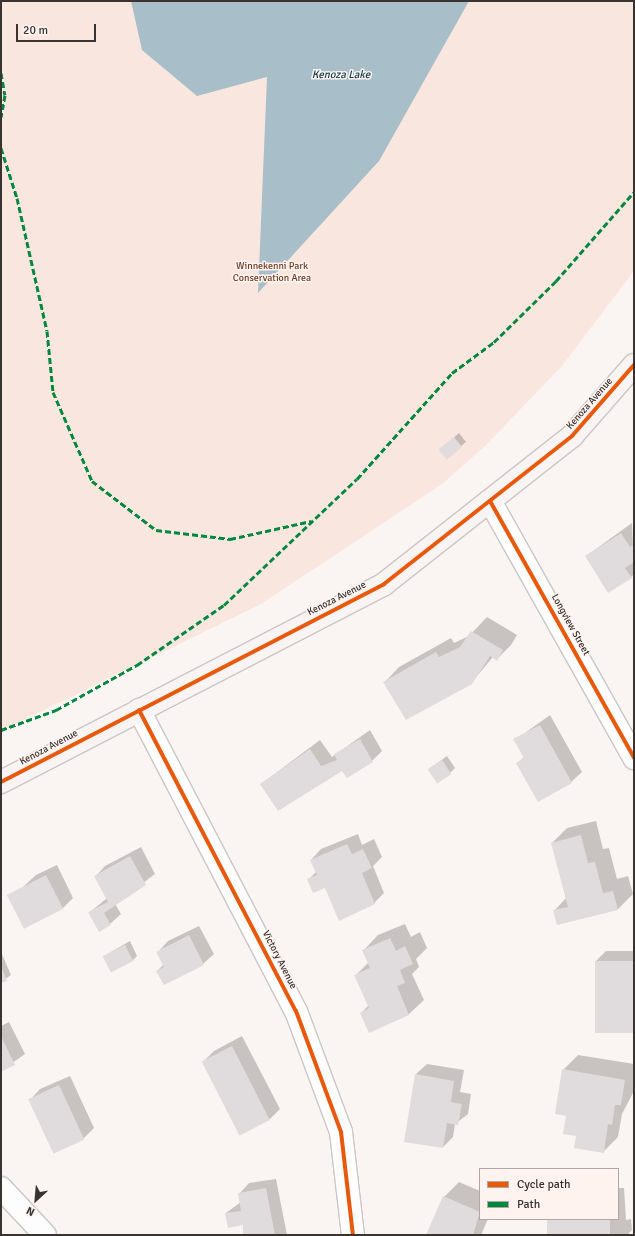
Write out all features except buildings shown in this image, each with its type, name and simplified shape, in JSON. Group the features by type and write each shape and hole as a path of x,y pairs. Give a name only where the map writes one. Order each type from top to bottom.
{"main road":[{"name":"Kenoza Avenue","path":"1,782 384,584 572,436 634,365"}],"street":[{"name":"Longview Street","path":"490,501 634,758"},
{"name":"Victory Avenue","path":"139,710 296,1010 341,1132 353,1235"},
{"path":"1,1188 45,1235"}],"green space":[{"name":"Winnekenni Park Conservation Area","path":"1,1 634,1 634,271 561,367 484,447 442,484 261,604 1,731"}],"water":[{"name":"Kenoza Lake","path":"131,1 469,1 379,161 258,293 267,77 197,96 142,50"}],"marked path":[{"path":"1,73 5,95 1,117"},
{"path":"1,148 17,198 47,331 53,392 92,481 156,530 230,539 311,521"},
{"path":"1,730 56,710 137,665 224,605 357,479 452,373 494,342 556,281 634,192"}],"cycle path":[{"path":"1,782 384,584 572,436 634,365"},
{"path":"490,501 634,758"},
{"path":"139,710 296,1011 341,1132 353,1235"}]}
